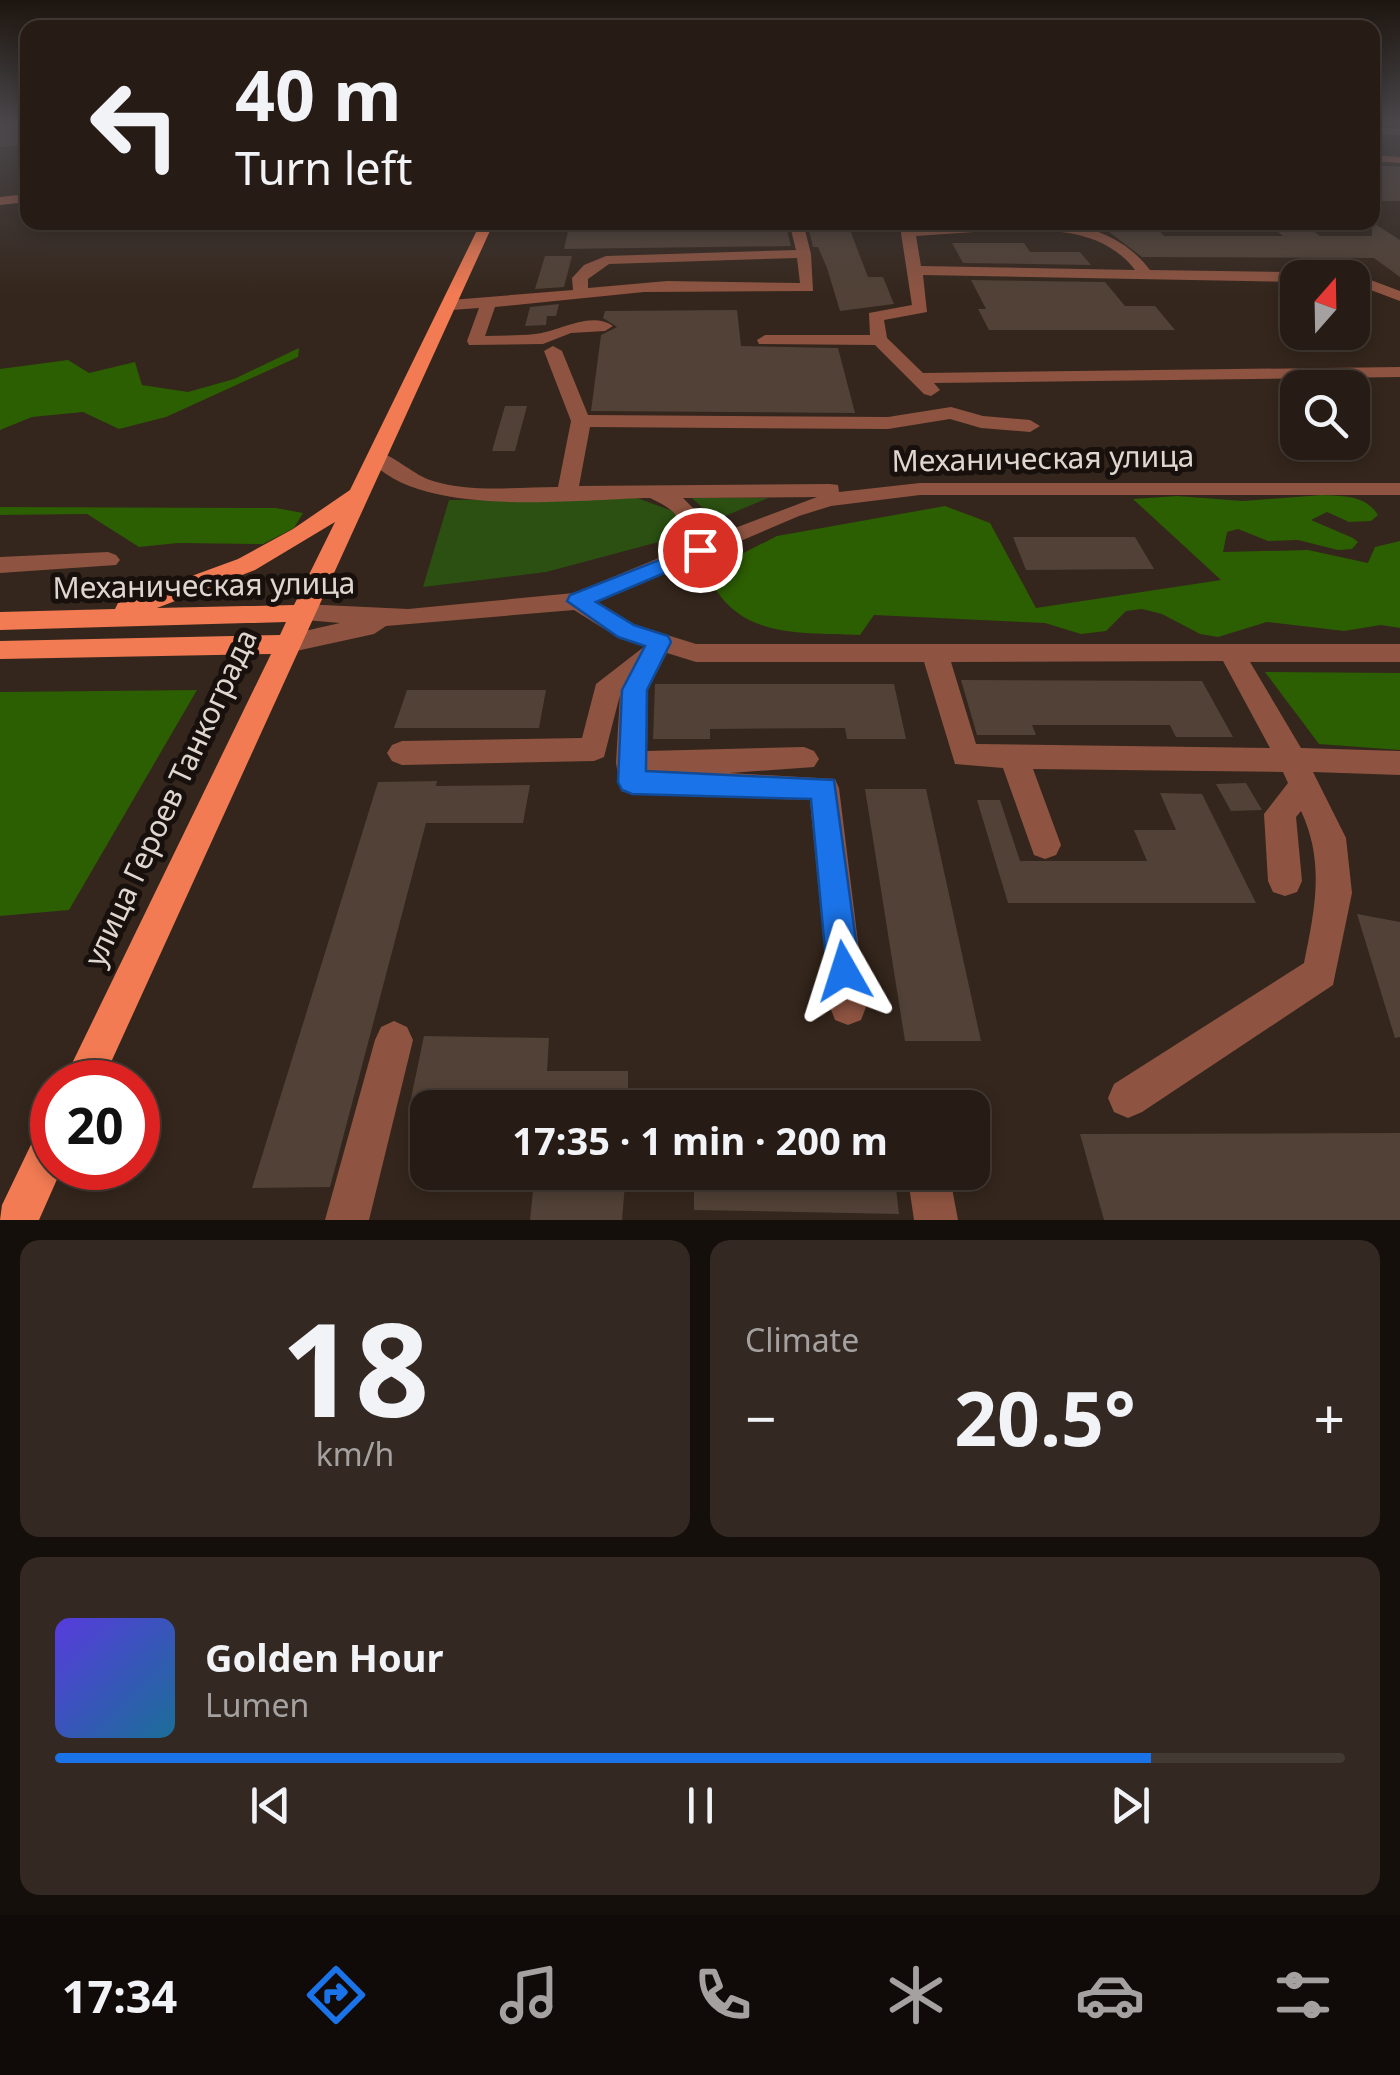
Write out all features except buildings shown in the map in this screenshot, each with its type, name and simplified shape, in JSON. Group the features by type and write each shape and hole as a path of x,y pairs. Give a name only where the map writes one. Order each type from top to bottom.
{"main road":[{"name":"улица Героев Танкограда","path":"92,1060 484,230"},
{"path":"98,618 264,559 312,530 364,486"},
{"name":"Механическая улица","path":"0,621 302,613"},
{"name":"Механическая улица","path":"0,650 287,644"},
{"path":"17,1220 31,1190"}],"street":[{"path":"450,306 622,289 808,288 798,230"},
{"path":"912,230 921,309 875,316 879,340 921,378 951,413"},
{"path":"1058,230 1078,232 1126,250 1145,272"},
{"path":"581,296 580,278 589,268 606,260 804,254"},
{"path":"622,289 678,257"},
{"path":"917,270 1280,276"},
{"path":"1370,285 1400,296"},
{"path":"488,304 475,341 542,340 568,328 606,326"},
{"path":"765,340 879,340"},
{"path":"552,352 581,421 567,494"},
{"path":"921,378 1400,372"},
{"path":"581,421 888,422 951,413 982,422 1030,426"},
{"path":"378,458 395,474 448,492 920,489"},
{"name":"Механическая улица","path":"287,644 408,618 578,601 812,504 920,489 1400,489"},
{"path":"653,492 676,502 691,516 695,530 680,559"},
{"path":"0,565 108,560"},
{"path":"578,601 655,650 696,653 1400,653"},
{"name":"Механическая улица","path":"302,613 408,618"},
{"path":"402,754 594,749 606,691 655,650"},
{"path":"655,650 634,690 632,782 824,788 848,1007"},
{"path":"1128,1098 1320,973 1335,893 1330,838 1231,652"},
{"path":"935,654 965,756 1298,773 1400,762"},
{"path":"1014,757 1045,845"},
{"path":"631,763 804,760"},
{"path":"1285,881 1280,814 1298,773"},
{"path":"347,1220 394,1040"},
{"path":"931,1190 936,1220"}],"green space":[{"path":"299,348 298,357 166,417 119,429 83,412 32,417 0,430 0,369 68,360 89,373 135,362 142,385 188,392 234,379"},
{"path":"1322,495 1361,500 1378,515 1371,521 1349,522 1327,512 1311,520 1353,538 1358,542 1352,549 1338,550 1298,540 1268,541 1238,529 1227,532 1223,552 1308,550 1368,563 1375,547 1400,541 1400,628 1381,625 1344,631 1267,622 1218,637 1200,634 1162,614 1142,609 1126,611 1106,631 1081,634 1045,623 874,615 860,635 816,634 756,623 723,599 710,580 720,565 777,536 945,506 990,523 1036,608 1221,580 1133,499 1177,496 1243,501"},
{"path":"637,498 678,513 678,522 666,540 546,572 423,587 449,500"},
{"path":"692,498 768,498 706,524 708,513"},
{"path":"0,507 276,508 303,513 294,528 263,544 178,543 139,547 87,514 0,515"},
{"path":"1265,672 1400,673 1400,750 1319,744"},
{"path":"197,690 69,910 0,916 0,692"}],"route":[{"path":"700,550 578,601 626,631 660,642 634,690 632,782 824,788 844,971"}]}
